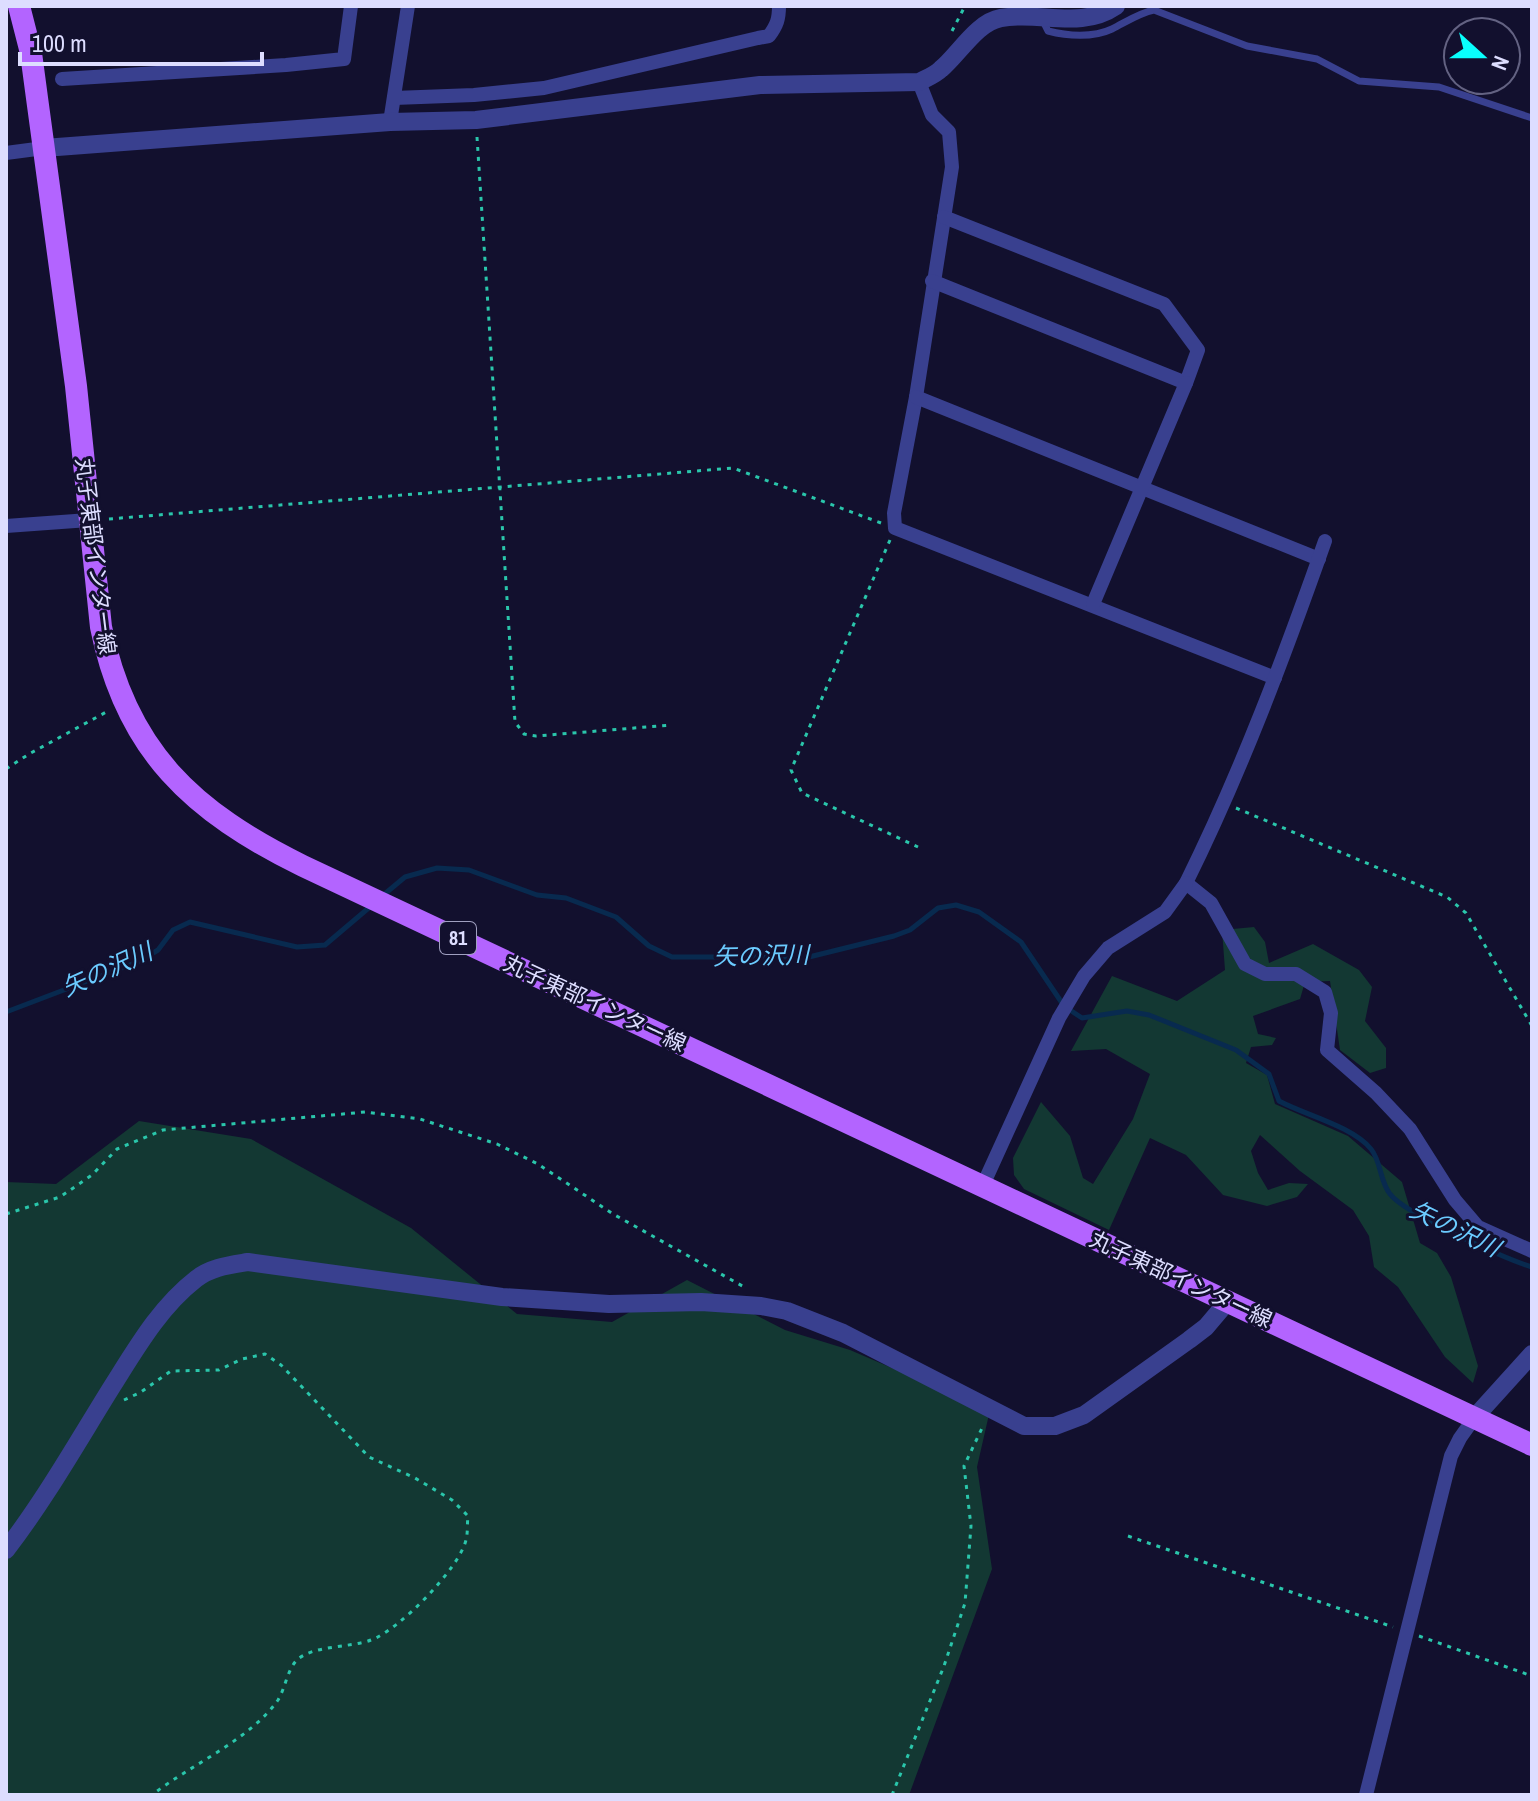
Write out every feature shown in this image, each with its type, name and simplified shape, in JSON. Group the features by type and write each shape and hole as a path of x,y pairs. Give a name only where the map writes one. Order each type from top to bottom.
{"main road":[{"name":"丸子東部インター線","path":"19,6 31,53 44,148 76,386 101,627 109,665 124,702 153,750 208,809 251,839 1532,1445"}],"street":[{"path":"62,79 344,59 351,6"},
{"path":"390,122 408,6"},
{"path":"394,98 544,88 769,36 779,20 779,6"},
{"path":"6,153 390,122 476,120 734,87 919,82 942,69 976,34 997,18 1069,20 1106,13 1116,6"},
{"path":"919,82 932,115 949,132 952,167 916,397 894,513 895,528 1275,678"},
{"path":"944,217 1164,304 1198,350 1093,604"},
{"path":"932,281 1186,383"},
{"path":"916,397 1319,559"},
{"path":"6,526 89,520"},
{"path":"983,1185 1059,1018 1084,976 1108,948 1165,912 1186,883 1225,804 1325,541"},
{"path":"1186,883 1211,903 1245,964 1265,974 1296,974 1325,992 1331,1013 1327,1050 1376,1093 1410,1129 1455,1200 1478,1227 1532,1251"},
{"path":"6,1550 32,1516 142,1340 183,1291 198,1277 215,1268 248,1262 502,1297 609,1304 701,1302 787,1311 843,1333 1024,1426 1055,1426 1084,1415 1198,1333 1228,1301"},
{"path":"1366,1795 1451,1456 1475,1417 1532,1354"}],"lane":[{"path":"1042,18 1048,31 1064,36 1107,32 1146,11 1154,10 1247,46 1317,59 1359,81 1439,87 1532,118"}],"path":[{"path":"476,120 515,722 524,734 536,736 671,725"},
{"path":"89,520 733,468 895,528 791,770 802,793 918,847"},
{"path":"6,769 124,702"},
{"path":"1225,804 1447,897 1466,913 1532,1026"},
{"path":"6,1214 60,1197 92,1175 117,1149 163,1130 365,1112 420,1119 497,1144 538,1164 613,1214 747,1288"},
{"path":"106,1396 116,1401 123,1400 141,1392 171,1371 219,1370 242,1359 265,1354 304,1387 369,1457 452,1500 468,1516 466,1541 450,1568 402,1620 372,1640 306,1654 294,1663 278,1700 249,1729 152,1795"},
{"path":"892,1795 944,1666 965,1603 971,1526 964,1466 990,1410"},
{"path":"1128,1536 1532,1676"}],"green space":[{"path":"1254,927 1265,942 1269,963 1313,944 1359,970 1372,987 1365,1021 1386,1048 1386,1068 1370,1073 1340,1050 1330,981 1305,982 1300,999 1253,1016 1258,1034 1276,1038 1272,1045 1251,1047 1246,1063 1267,1075 1275,1104 1348,1136 1402,1182 1420,1243 1437,1253 1451,1277 1478,1366 1473,1383 1445,1357 1398,1287 1374,1267 1369,1236 1353,1210 1300,1171 1260,1135 1251,1151 1268,1190 1289,1183 1308,1184 1297,1197 1267,1206 1223,1195 1186,1155 1150,1138 1109,1230 1024,1189 1014,1175 1013,1158 1041,1102 1070,1136 1083,1178 1093,1184 1133,1119 1150,1074 1106,1049 1071,1051 1112,976 1177,1001 1225,970 1222,930"},
{"path":"139,1121 251,1139 411,1228 517,1314 612,1322 687,1280 785,1330 850,1350 990,1410 977,1467 992,1569 909,1795 6,1795 6,1182 56,1184"}],"waterway":[{"name":"矢の沢川","path":"381,897 405,877 437,868 469,870 537,895 566,898 616,917 649,946 672,957 809,957 910,930 938,908 956,905 979,912 1021,942 1064,1006 1082,1018 1127,1011 1149,1015 1236,1050 1269,1074 1279,1101 1340,1127 1363,1141 1374,1154 1387,1189 1399,1203 1457,1235 1532,1267"},
{"name":"矢の沢川","path":"6,1012 140,961 158,950 173,930 190,922 297,947 325,945 371,906"}]}
